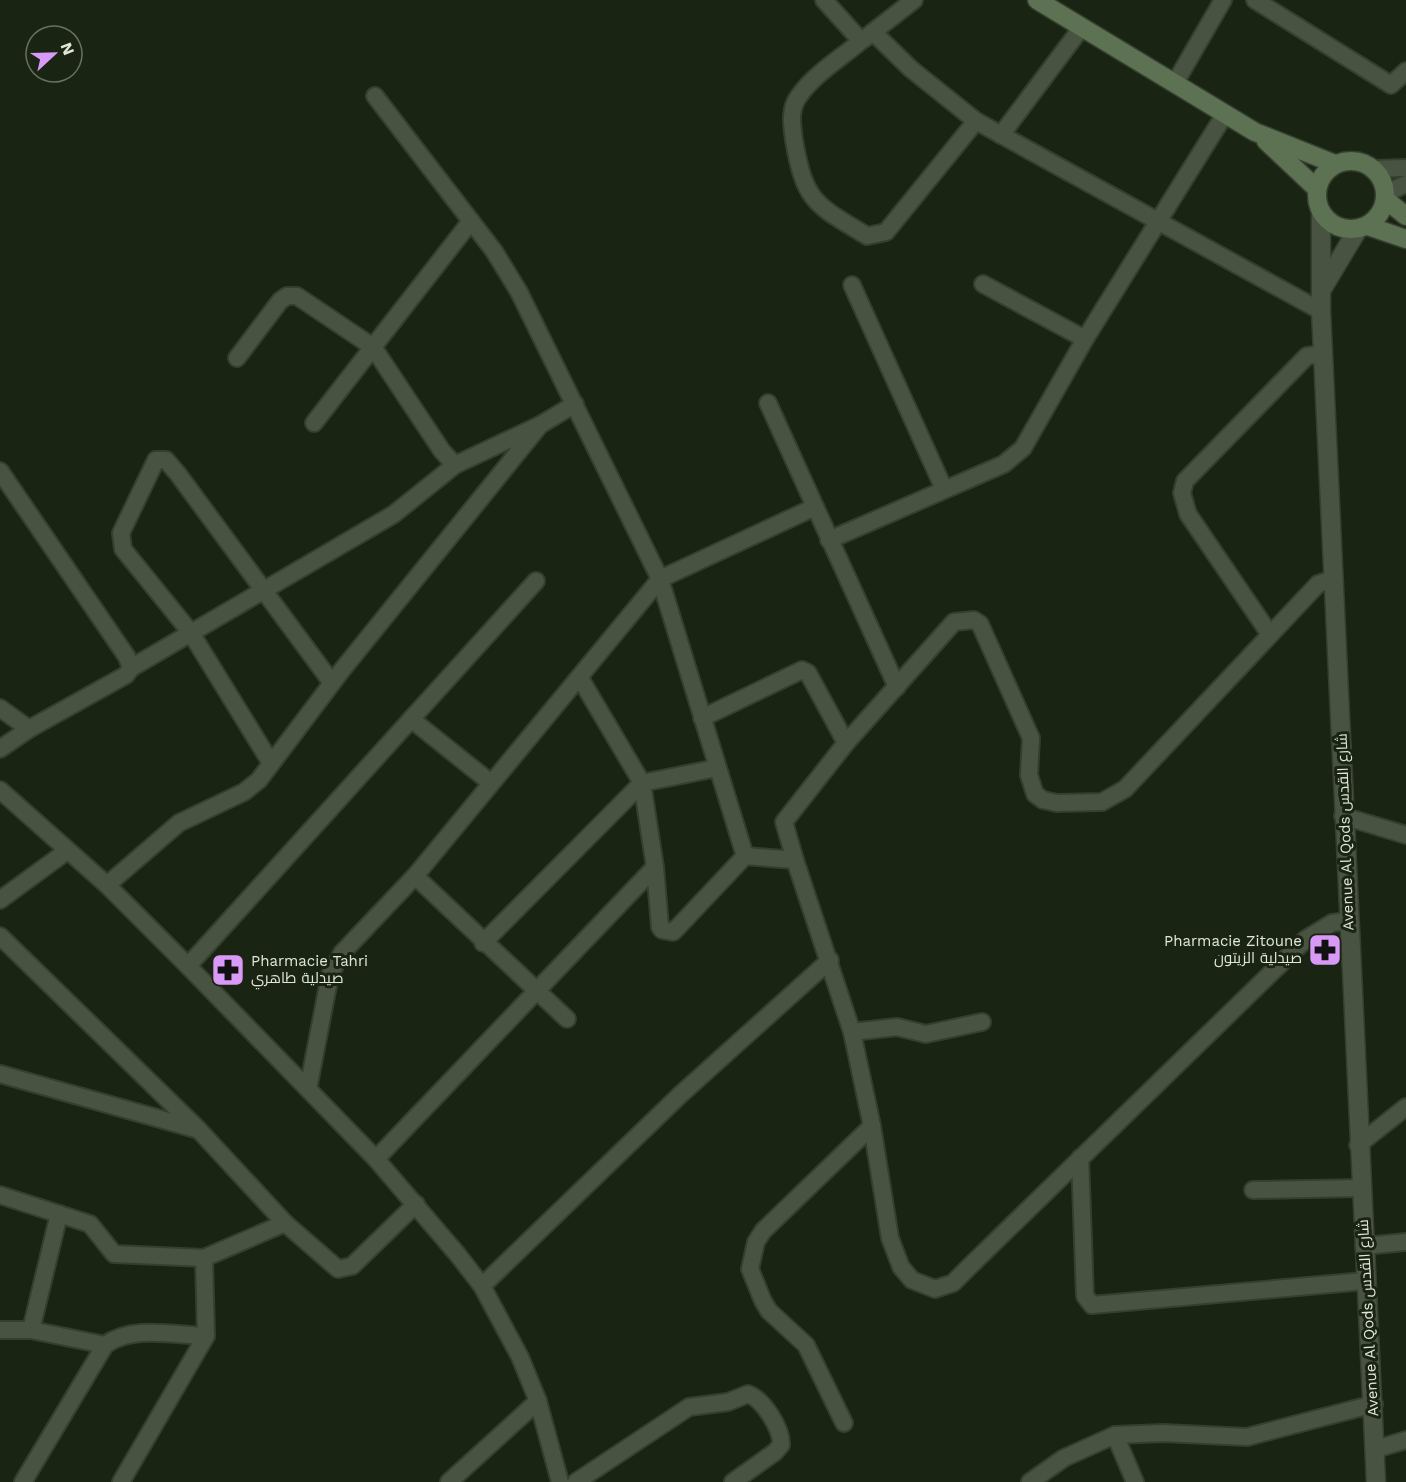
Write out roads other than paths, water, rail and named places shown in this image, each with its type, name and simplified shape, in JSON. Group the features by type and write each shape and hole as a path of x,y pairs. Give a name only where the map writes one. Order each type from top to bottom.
{"main road":[{"path":"1037,0 1255,132 1335,164 1356,161 1374,169 1384,184 1383,210 1363,227"},
{"path":"1255,132 1317,189"},
{"path":"1335,164 1323,174 1317,189 1317,201 1321,213 1337,227 1363,227 1406,239"},
{"path":"1385,196 1406,216"}],"street":[{"path":"825,0 867,37 976,121 1321,311"},
{"path":"914,0 798,96 792,111 791,125 801,178 816,202 838,218 867,236 886,232 976,121"},
{"path":"1174,82 1223,0"},
{"path":"1260,1 1391,85 1406,71"},
{"path":"1001,135 1082,27"},
{"path":"375,96 494,251 519,292 575,404 660,579 745,856"},
{"path":"829,540 1004,464 1023,448 1085,339 1225,114"},
{"path":"1374,169 1406,168"},
{"path":"1385,196 1406,184"},
{"name":"Avenue Al Qods شارع القدس","path":"1321,213 1321,311 1343,816 1377,1482"},
{"path":"314,423 471,221"},
{"path":"1321,290 1363,227"},
{"path":"983,284 1085,339"},
{"path":"852,285 944,489"},
{"path":"237,358 280,301 287,296 297,296 372,347 441,451 455,465"},
{"path":"1269,633 1188,514 1182,493 1185,481 1307,356 1323,354"},
{"path":"768,403 897,687"},
{"path":"0,749 29,729 126,675 130,669 394,514 455,465 540,425 575,404"},
{"path":"107,885 178,823 244,792 259,780 332,682 540,425"},
{"path":"271,763 191,633 123,549 121,533 156,460 166,460 178,474 332,682"},
{"path":"0,471 127,657 130,669"},
{"path":"308,1089 330,975 342,953 415,876 660,579 815,507"},
{"path":"1333,579 1318,584 1269,633 1125,789 1102,802 1056,803 1043,800 1035,794 1029,775 1031,738 980,624 974,620 954,622 846,742 784,822 852,1032 872,1126 890,1238 902,1267 921,1285 935,1289 953,1283 1315,932 1332,923 1348,921"},
{"path":"188,966 536,581"},
{"path":"702,718 802,670 808,673 846,742"},
{"path":"580,678 642,783 655,867 660,927 672,932 745,856"},
{"path":"0,708 29,729"},
{"path":"411,719 491,783"},
{"path":"483,943 642,783 717,768"},
{"path":"0,790 107,885 376,1159 416,1204 482,1286 520,1357 538,1401 560,1482"},
{"path":"1343,816 1406,835"},
{"path":"0,900 67,851"},
{"path":"745,856 795,860"},
{"path":"376,1159 655,867"},
{"path":"415,876 483,943 567,1019"},
{"path":"0,936 198,1129 285,1222 338,1269 345,1270 352,1266 416,1204"},
{"path":"482,1286 680,1095 830,960"},
{"path":"852,1032 897,1027 926,1034 982,1022"},
{"path":"0,1074 198,1129"},
{"path":"1358,1145 1406,1107"},
{"path":"844,1422 806,1345 769,1311 750,1269 756,1242 762,1231 872,1126"},
{"path":"1080,1158 1085,1296 1092,1305 1365,1281"},
{"path":"1253,1191 1361,1188"},
{"path":"0,1195 90,1224 114,1254 204,1258 285,1222"},
{"path":"31,1330 59,1214"},
{"path":"1364,1246 1406,1242"},
{"path":"122,1482 206,1336 204,1258"},
{"path":"0,1330 31,1330 105,1345"},
{"path":"23,1482 105,1345 114,1337 129,1333 206,1336"},
{"path":"576,1482 689,1407 728,1402 748,1394 758,1400 779,1431 781,1445 776,1452 733,1482"},
{"path":"449,1482 538,1401"},
{"path":"1030,1482 1065,1458 1115,1435 1162,1432 1247,1437 1374,1404"},
{"path":"1115,1435 1135,1482"},
{"path":"1376,1449 1406,1440"}],"place":[{"name":"Pharmacie Zitoune صيدلية الزيتون","path":"1325,950"},
{"name":"Pharmacie Tahri صيدلية طاهري","path":"228,970"}]}
